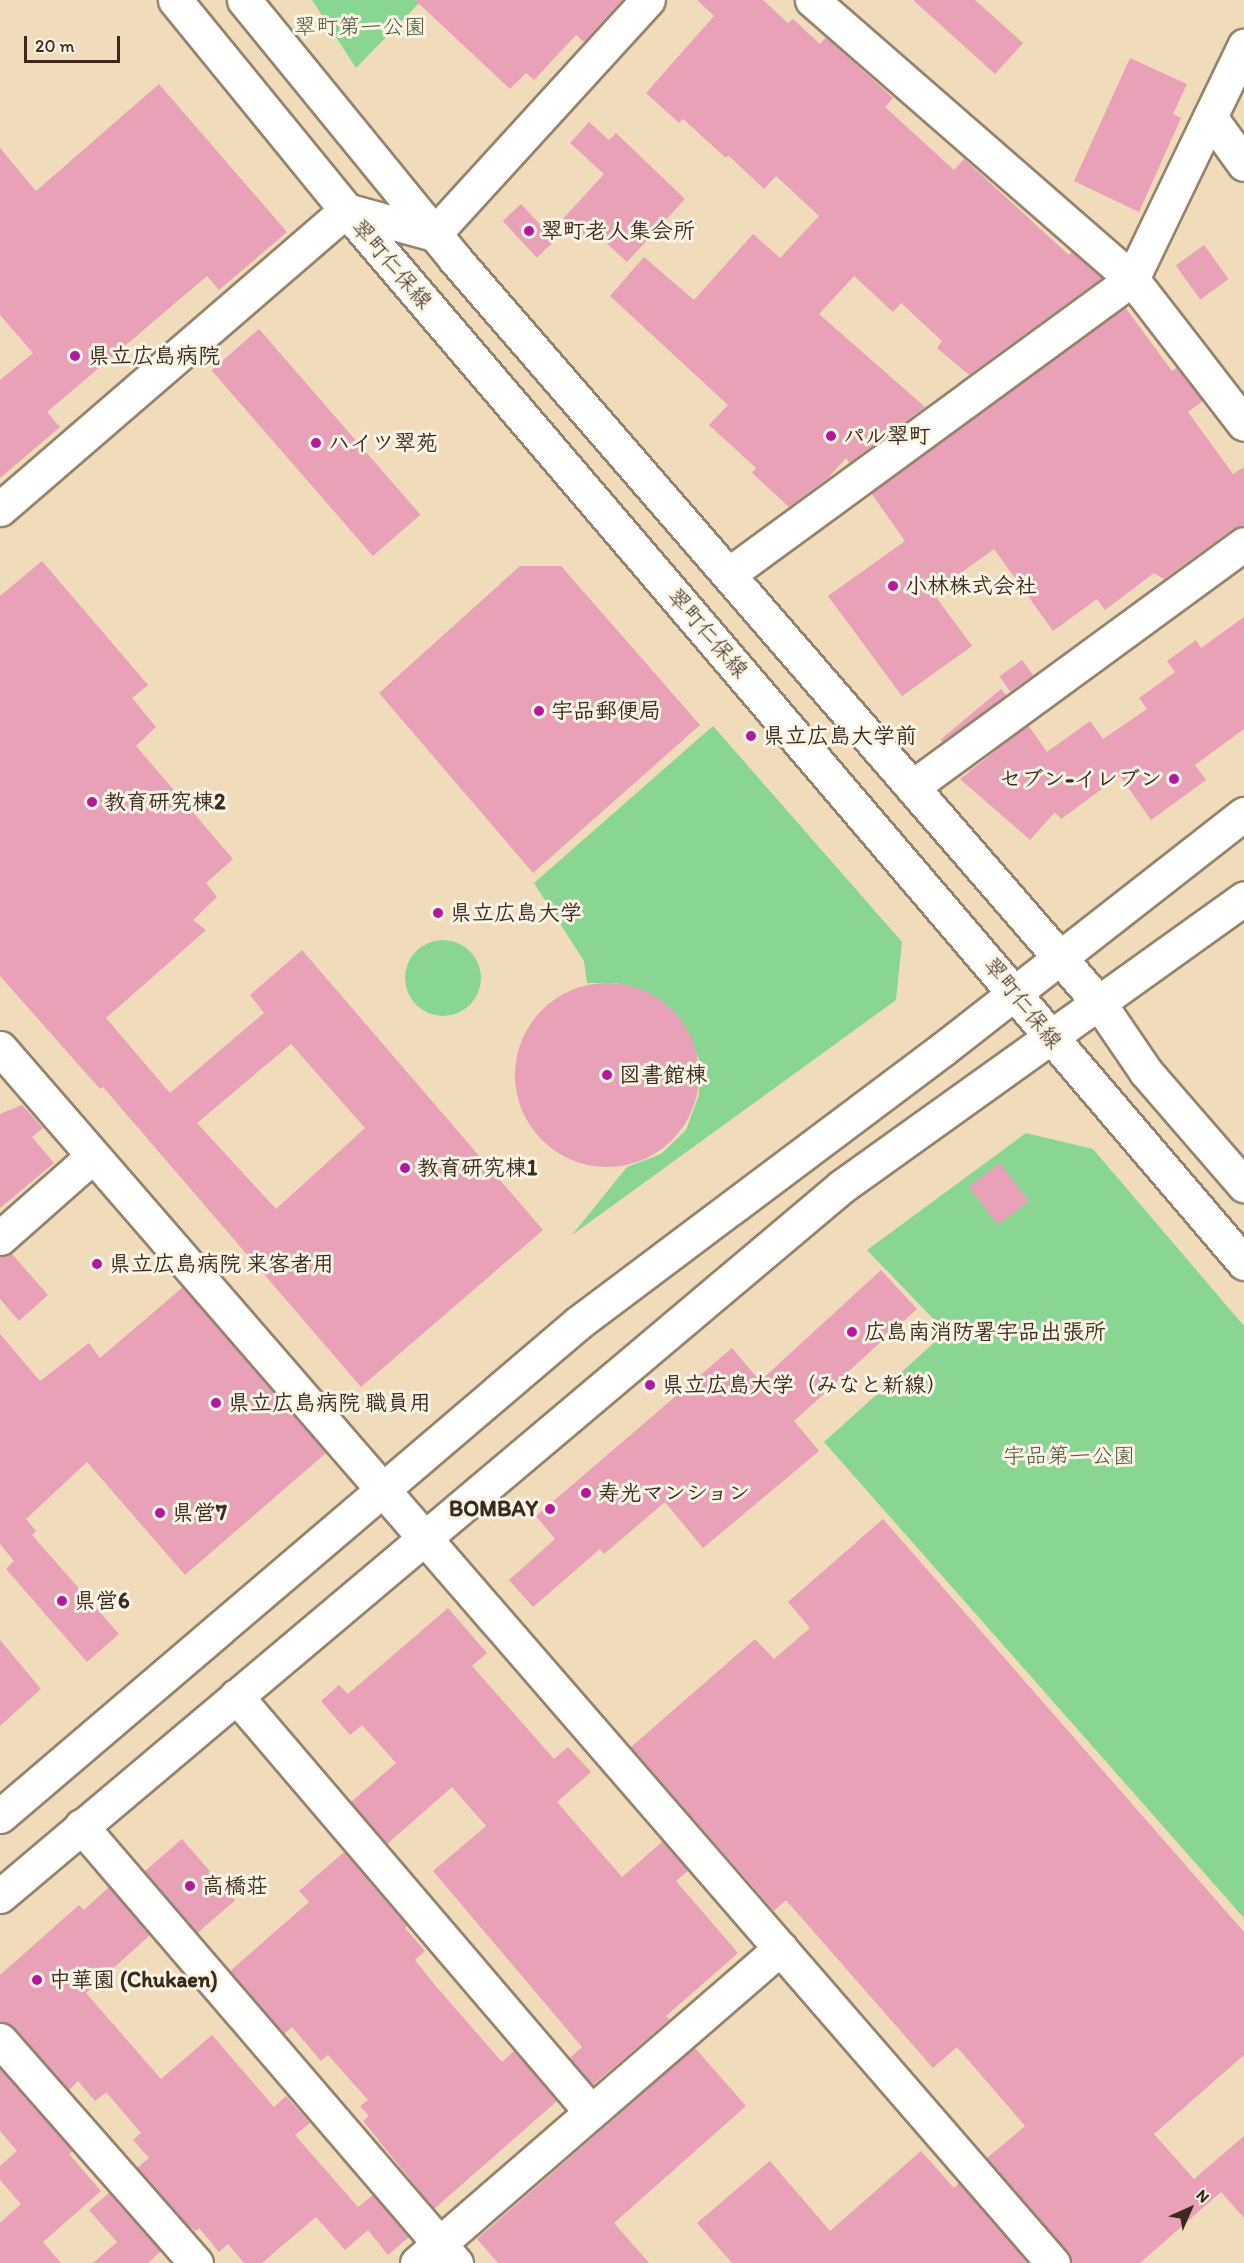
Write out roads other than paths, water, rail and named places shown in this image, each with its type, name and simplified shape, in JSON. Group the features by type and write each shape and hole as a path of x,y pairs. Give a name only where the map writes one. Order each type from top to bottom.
{"street":[{"name":"翠町仁保線","path":"176,0 345,210 1015,993 1051,1040 1244,1263"},
{"path":"244,0 434,234 1098,1003 1146,1072 1239,1170"},
{"path":"434,234 648,0"},
{"path":"812,0 1132,279 1244,424"},
{"path":"729,574 1132,279 1243,50"},
{"path":"1210,117 1244,164"},
{"path":"0,509 345,210 434,234"},
{"path":"912,787 1244,544"},
{"path":"0,1816 578,1323 1015,993 1058,957 1129,907 1244,814"},
{"path":"0,1896 842,1187 1051,1040 1098,1003 1244,898"},
{"path":"0,1048 380,1490 425,1536 1053,2263"},
{"path":"0,1238 93,1156"},
{"path":"236,1696 591,2112"},
{"path":"81,1826 437,2257 591,2112 782,1948"},
{"path":"0,2040 196,2263"}],"place":[{"name":"翠町老人集会所","path":"529,231"},
{"name":"県立広島病院","path":"75,356"},
{"name":"パル翠町","path":"831,436"},
{"name":"ハイツ翠苑","path":"316,443"},
{"name":"小林株式会社","path":"893,586"},
{"name":"宇品郵便局","path":"539,711"},
{"name":"県立広島大学前","path":"751,736"},
{"name":"セブン-イレブン","path":"1174,779"},
{"name":"教育研究棟2","path":"92,802"},
{"name":"県立広島大学","path":"438,913"},
{"name":"図書館棟","path":"607,1075"},
{"name":"教育研究棟1","path":"405,1168"},
{"name":"県立広島病院 来客者用","path":"97,1264"},
{"name":"広島南消防署宇品出張所","path":"852,1332"},
{"name":"県立広島大学（みなと新線）","path":"650,1385"},
{"name":"県立広島病院 職員用","path":"216,1403"},
{"name":"寿光マンション","path":"586,1493"},
{"name":"BOMBAY","path":"550,1509"},
{"name":"県営7","path":"160,1513"},
{"name":"県営6","path":"62,1601"},
{"name":"高橋荘","path":"190,1886"},
{"name":"中華園 (Chukaen)","path":"37,1980"}],"park label":[{"name":"翠町第一公園","path":"360,27"},
{"name":"宇品第一公園","path":"1069,1456"}]}
